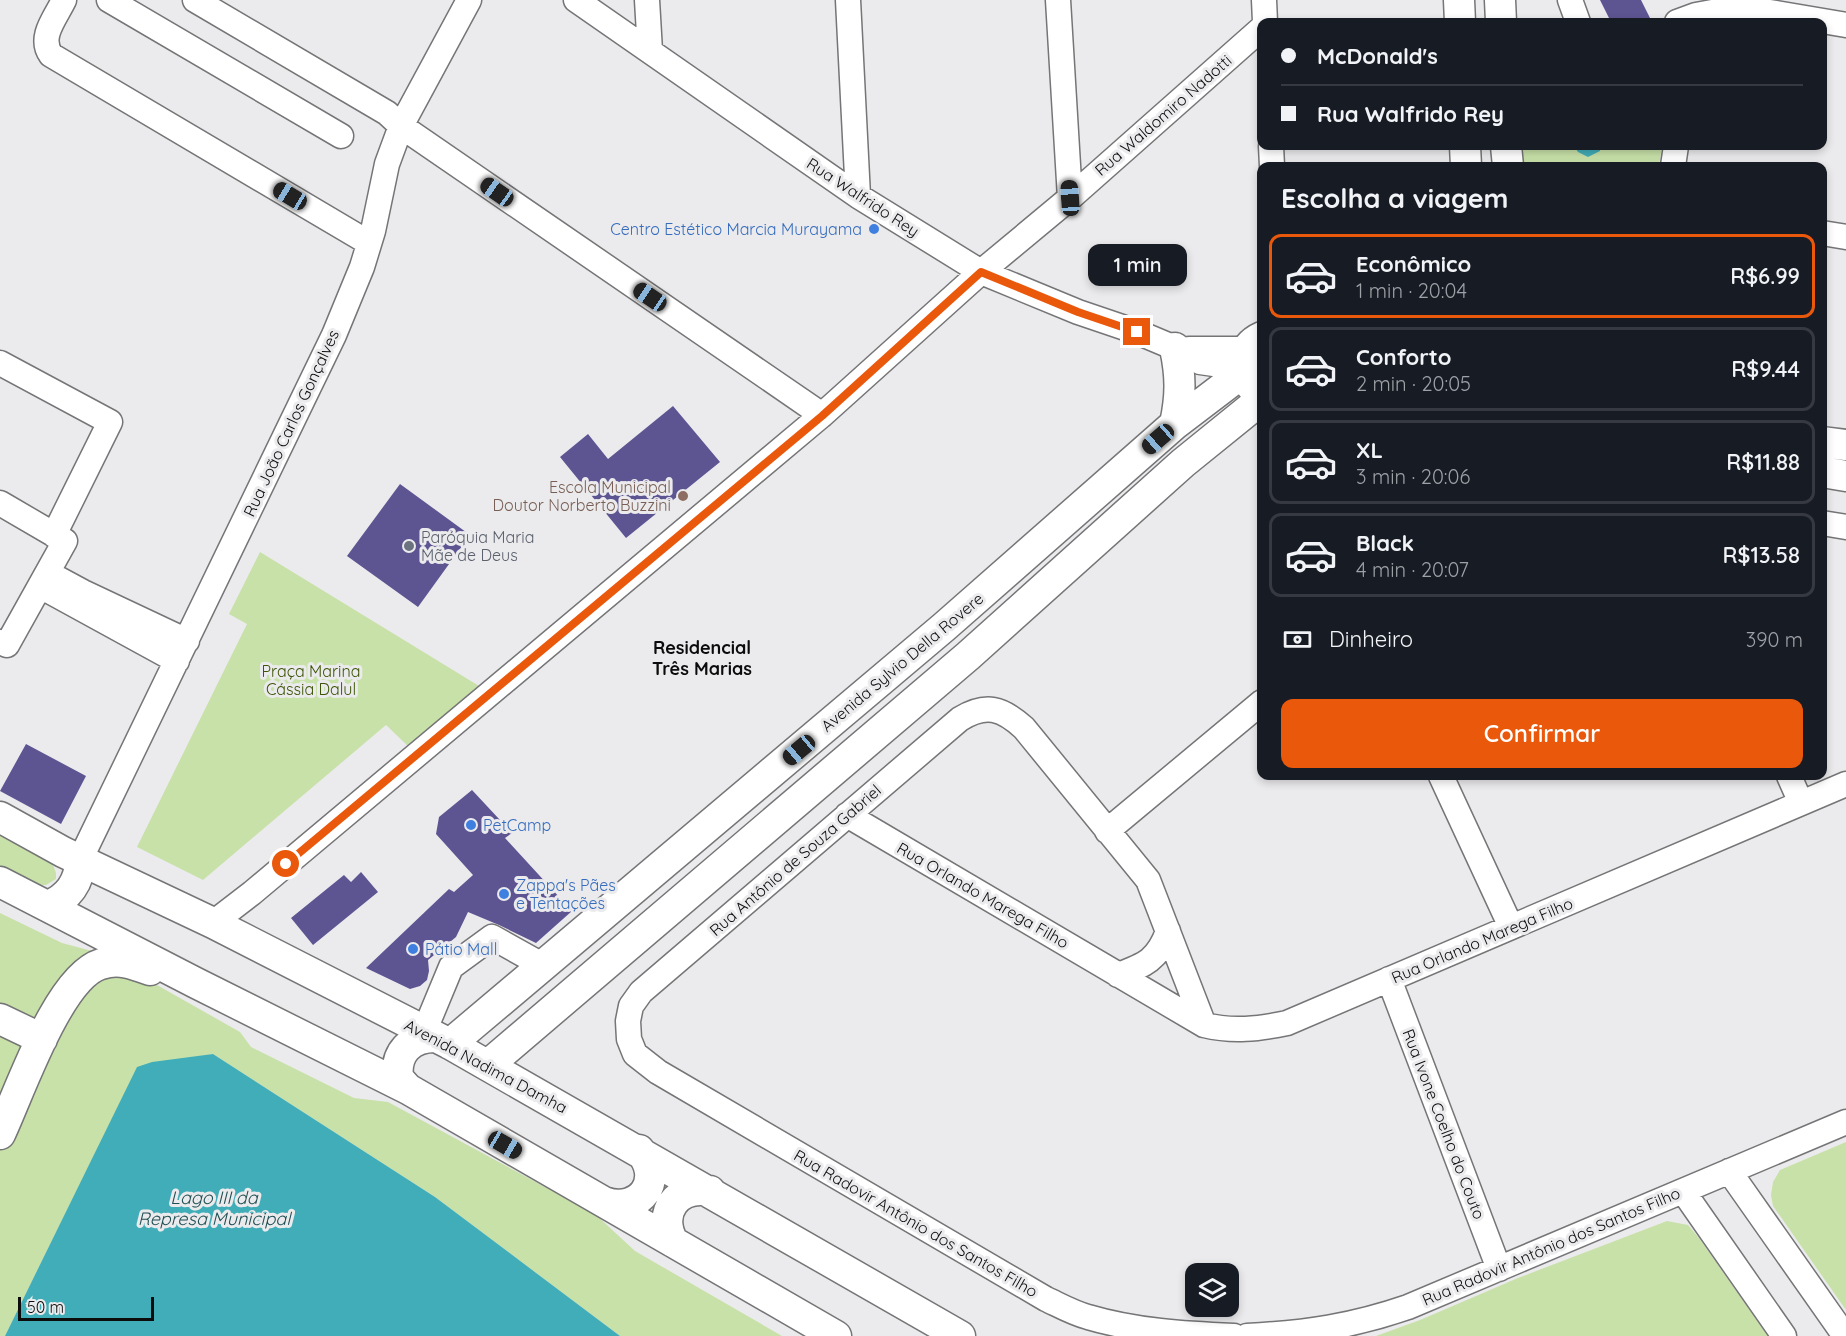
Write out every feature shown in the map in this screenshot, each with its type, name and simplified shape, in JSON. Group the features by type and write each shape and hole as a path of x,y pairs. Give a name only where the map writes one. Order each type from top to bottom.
{"main road":[{"path":"1459,0 1460,18"},
{"path":"1500,0 1501,18"},
{"path":"1175,348 1179,368 1180,396 1175,424"},
{"name":"Avenida Sylvio Della Rovere","path":"436,1038 544,966 944,627 1175,424 1251,364"},
{"path":"488,1065 968,656 1183,464 1257,403"},
{"path":"1827,443 1846,446"},
{"path":"1827,473 1846,476"},
{"path":"944,627 968,656"},
{"name":"Avenida Nadima Damha","path":"0,817 78,850 213,923 488,1065 960,1336"},
{"path":"48,906 61,899 72,888 78,875 78,850"},
{"path":"0,882 408,1089 836,1336"},
{"path":"0,1134 42,1039 80,977 100,964 122,961 164,976 196,983"},
{"path":"544,966 570,995"},
{"path":"0,1019 42,1039"},
{"path":"408,1089 398,1078 397,1065 402,1051 412,1042 426,1037 436,1038"},
{"path":"604,1202 622,1206 639,1199 645,1193 650,1170 639,1150"},
{"path":"673,1242 667,1226 667,1218 674,1202 686,1192 710,1191"}],"street":[{"path":"64,0 45,37 46,49 51,55 369,243"},
{"path":"109,0 341,136"},
{"path":"195,0 387,113 401,126 822,416"},
{"name":"Rua João Carlos Gonçalves","path":"78,850 182,651 334,335 362,267 387,164 401,126 469,0"},
{"name":"Rua Walfrido Rey","path":"576,0 858,196 981,272 1078,312 1175,348 1251,364"},
{"path":"647,0 650,51"},
{"path":"848,0 858,196"},
{"path":"1058,0 1070,198"},
{"path":"1264,0 1265,18"},
{"path":"1569,0 1576,18"},
{"path":"1691,15 1733,4 1808,18"},
{"path":"1827,21 1846,25"},
{"name":"Rua Waldomiro Nadotti","path":"213,923 252,893 822,416 981,272 1070,198 1257,32"},
{"path":"1827,234 1846,237"},
{"path":"0,363 110,422 54,535"},
{"path":"0,503 65,541 7,645 0,642"},
{"path":"1827,524 1846,526"},
{"path":"44,579 83,592 182,651"},
{"path":"1204,1025 1148,880 1107,831 1257,706"},
{"name":"Rua Antônio de Souza Gabriel","path":"629,1039 628,1022 631,1006 641,992 960,719 971,713 994,710 1006,713 1024,728 1107,831"},
{"path":"1443,780 1511,927"},
{"path":"1791,780 1801,803"},
{"name":"Rua Orlando Marega Filho","path":"847,815 1204,1025 1223,1030 1245,1030 1287,1023 1846,784"},
{"path":"1118,975 1150,961 1163,946 1168,932"},
{"path":"436,1038 451,966 492,937 544,966"},
{"name":"Rua Ivone Coelho do Couto","path":"1389,979 1499,1269"},
{"name":"Rua Radovir Antônio dos Santos Filho","path":"629,1039 635,1053 658,1072 1046,1299 1086,1317 1112,1323 1150,1330 1234,1336"},
{"name":"Rua Radovir Antônio dos Santos Filho","path":"1247,1336 1338,1328 1408,1307 1846,1122"},
{"path":"1729,1171 1845,1336"},
{"path":"1683,1191 1784,1336"}],"green space":[{"path":"1520,150 1661,150 1660,162 1521,162"},
{"name":"Praça Marina Cássia Dalul","path":"260,552 484,689 410,748 386,725 203,880 137,847 247,624 229,614"},
{"path":"0,830 10,841 52,862 56,879 46,885 40,885 0,866"},
{"path":"0,913 62,943 111,959 240,1032 251,1047 354,1098 388,1102 595,1214 635,1251 782,1336 620,1336 435,1197 213,1054 137,1068 5,1336 0,1336"},
{"path":"1846,1142 1846,1310 1773,1206 1771,1195 1773,1182 1780,1170"},
{"path":"1667,1221 1688,1225 1768,1336 1376,1336 1420,1320 1518,1278"}],"water":[{"path":"1577,150 1600,150 1588,157"},
{"name":"Lago III da Represa Municipal","path":"213,1054 435,1197 620,1336 5,1336 137,1067 152,1062"}],"building":[{"path":"1600,0 1641,0 1650,18 1609,18"},
{"name":"Escola Municipal Doutor Norberto Buzzini","path":"673,406 720,462 626,538 560,457 588,434 608,459"},
{"name":"Paróquia Maria Mãe de Deus","path":"400,484 470,535 418,607 347,556"},
{"path":"26,744 86,776 61,824 0,791"},
{"path":"472,790 512,833 505,838 572,911 536,943 468,912 456,937 428,960 427,980 420,986 410,989 366,968 449,889 454,892 473,875 436,834 439,817"},
{"path":"361,872 378,892 313,945 291,918 344,875 351,882"}],"place":[{"name":"Centro Estético Marcia Murayama","path":"874,229"},
{"name":"Escola Municipal Doutor Norberto Buzzini","path":"683,496"},
{"name":"Paróquia Maria Mãe de Deus","path":"409,546"},
{"name":"PetCamp","path":"471,825"},
{"name":"Zappa's Pães e Tentações","path":"504,894"},
{"name":"Pátio Mall","path":"413,949"}],"district":[{"name":"Residencial Três Marias","path":"702,657"}],"route":[{"path":"286,864 822,416 981,272 1078,312 1137,332"}]}
